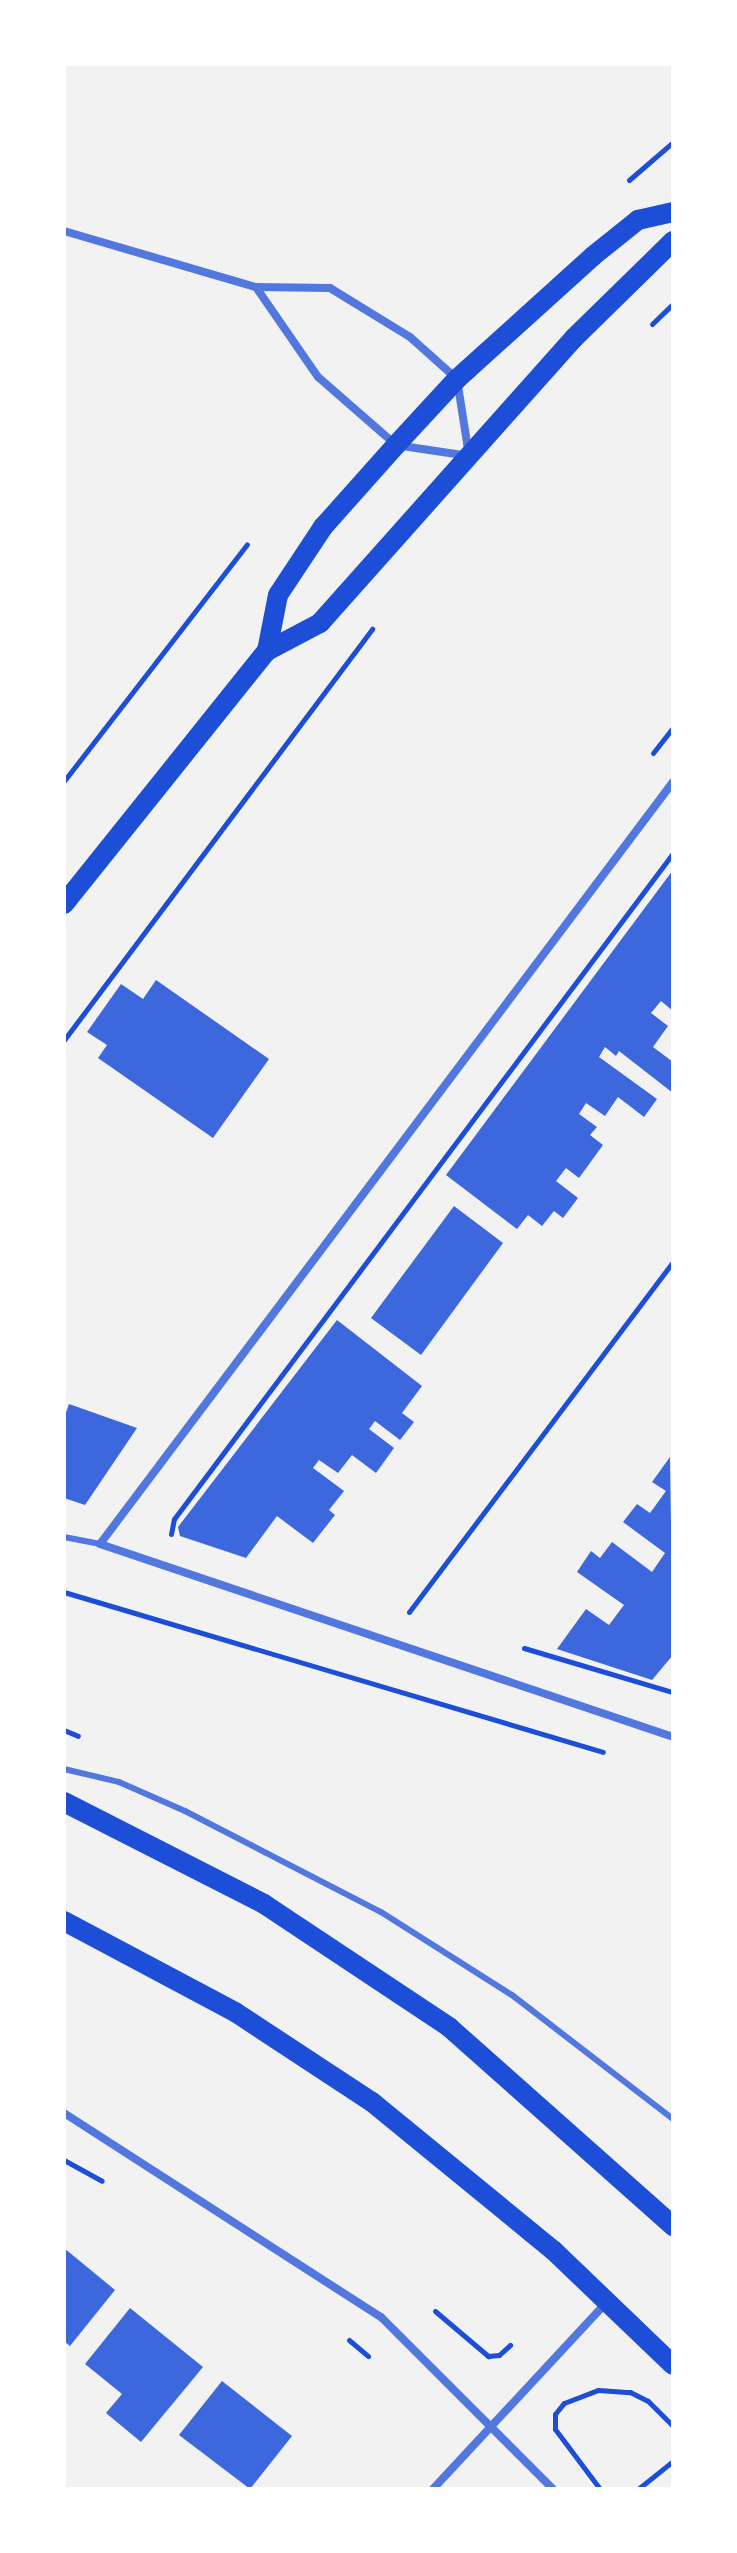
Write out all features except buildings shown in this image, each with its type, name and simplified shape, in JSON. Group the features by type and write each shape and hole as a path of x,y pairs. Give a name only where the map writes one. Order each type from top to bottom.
{"main road":[{"path":"267,651 278,595 323,527 457,379 638,220 673,212"},
{"path":"64,904 267,651 320,623 574,338 673,241"},
{"path":"64,1802 264,1904 449,2027 673,2226"},
{"path":"64,1921 235,2012 372,2102 609,2300 673,2365"}],"street":[{"path":"64,231 256,287 330,288 410,337 457,379 469,456 396,445 318,377 256,287"},
{"path":"672,1734 100,1544 673,782"},
{"path":"64,2113 381,2317 495,2425 553,2489"},
{"path":"433,2489 609,2300"}],"lane":[{"path":"64,1537 100,1544"},
{"path":"64,1769 119,1782 185,1811 381,1912 512,1995 673,2119"}],"path":[{"path":"652,324 673,304"},
{"path":"64,781 247,544"},
{"path":"64,1040 378,622"},
{"path":"177,1543 170,1532 174,1519 673,853"},
{"path":"409,1612 673,1262"},
{"path":"64,1592 613,1755"},
{"path":"394,1608 423,1617"},
{"path":"521,1647 673,1692"},
{"path":"435,2311 488,2356 499,2355 510,2345"},
{"path":"600,2489 555,2429 554,2417 564,2403 598,2390 630,2392 648,2401 673,2426"},
{"path":"638,2489 673,2461"}]}
